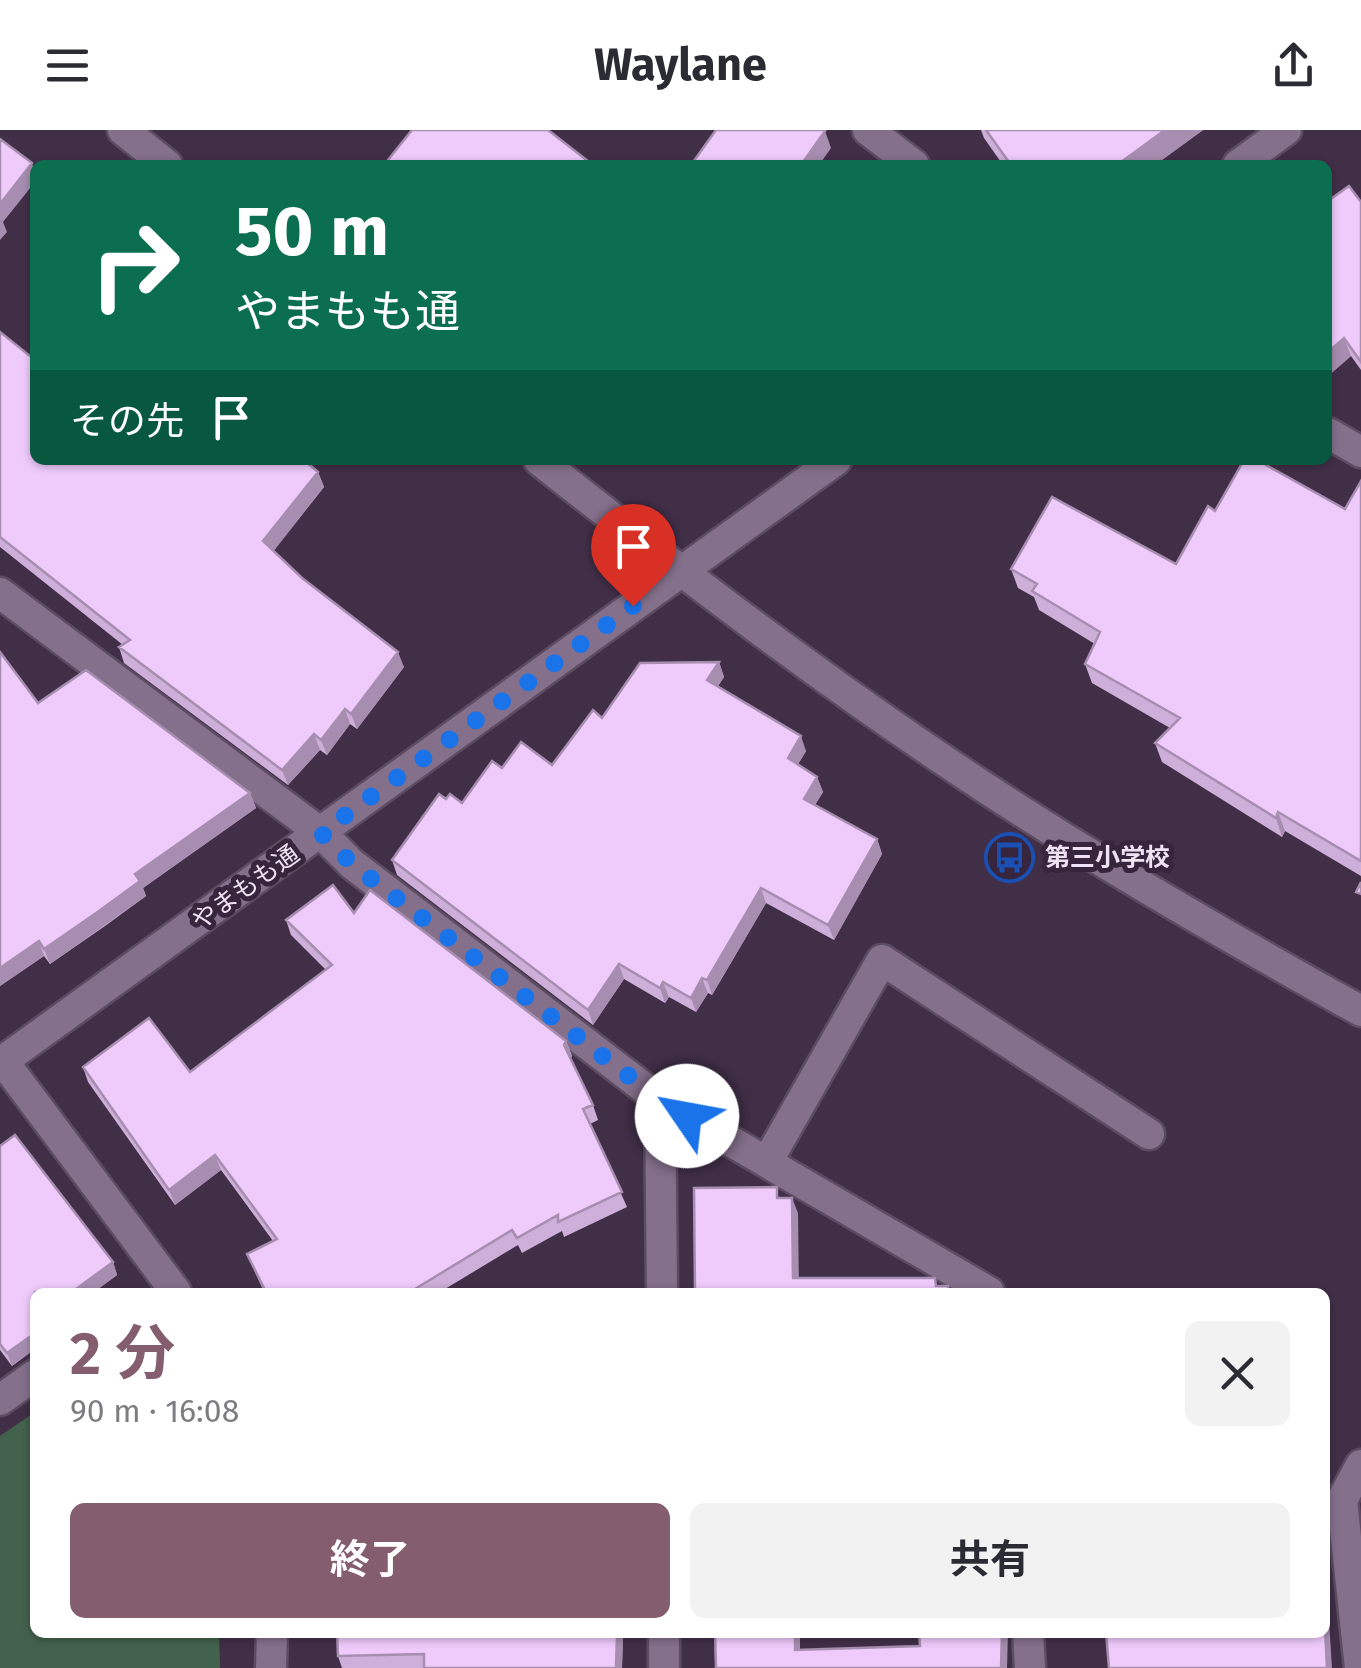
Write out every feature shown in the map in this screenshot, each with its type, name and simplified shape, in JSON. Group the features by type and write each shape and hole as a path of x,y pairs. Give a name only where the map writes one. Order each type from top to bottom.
{"street":[{"path":"123,130 161,160"},
{"path":"868,130 907,160"},
{"path":"1245,160 1286,130"},
{"path":"1332,435 1361,452"},
{"path":"546,465 684,571 984,788 1252,950 1361,1010"},
{"name":"やまもも通","path":"1,1062 829,465"},
{"path":"0,593 321,833 352,864 660,1100 983,1288"},
{"path":"767,1162 882,960 1149,1134"},
{"path":"1,1062 165,1288"},
{"path":"660,1100 662,1288"},
{"path":"0,1400 30,1379"},
{"path":"1360,1668 1334,1495 1361,1466"},
{"path":"272,1638 272,1668"},
{"path":"664,1638 664,1668"},
{"path":"1028,1638 1030,1668"}],"green space":[{"path":"30,1415 30,1638 219,1638 220,1668 0,1668 0,1436"}],"building":[{"path":"412,130 548,130 587,160 388,160"},
{"path":"716,130 825,131 805,160 695,160"},
{"path":"986,130 1165,130 1124,160 1007,160"},
{"path":"0,139 30,162 30,166 0,204"},
{"path":"1349,186 1361,202 1361,362 1344,338 1332,348 1332,198"},
{"path":"0,332 30,356 30,465 310,465 318,472 263,541 302,578 398,652 351,714 345,709 321,740 314,734 282,770 119,647 130,640 0,537"},
{"path":"1241,465 1266,465 1345,509 1361,481 1361,861 1278,812 1276,818 1155,743 1180,718 1085,664 1100,632 1032,591 1037,584 1011,569 1052,497 1176,564 1208,506 1215,511"},
{"path":"0,652 38,703 86,670 250,793 135,874 140,881 99,911 44,949 39,941 0,968"},
{"path":"719,662 707,680 801,736 788,758 817,777 804,799 877,839 828,925 761,888 707,980 702,978 691,998 663,982 660,988 619,964 588,1010 392,860 439,794 446,799 450,794 462,803 492,761 502,768 521,742 552,765 593,710 602,718 640,663"},
{"path":"333,885 354,913 370,890 566,1041 564,1045 593,1105 583,1109 622,1192 558,1222 558,1215 517,1238 512,1230 417,1288 264,1288 247,1254 277,1239 215,1155 169,1190 83,1067 149,1018 190,1072 332,965 286,920"},
{"path":"15,1135 113,1262 77,1288 30,1288 30,1337 7,1353 0,1344 0,1146"},
{"path":"777,1187 777,1198 792,1198 793,1278 935,1278 936,1286 948,1288 695,1288 694,1188"},
{"path":"337,1638 617,1638 616,1668 424,1668 424,1654 338,1656"},
{"path":"715,1638 795,1638 795,1650 920,1646 919,1638 1002,1638 1001,1668 716,1668"},
{"path":"1106,1638 1326,1638 1327,1668 1109,1668"}],"place":[{"name":"第三小学校","path":"1010,857"}],"route":[{"path":"633,606 321,833 352,864 660,1100 687,1116"}]}
